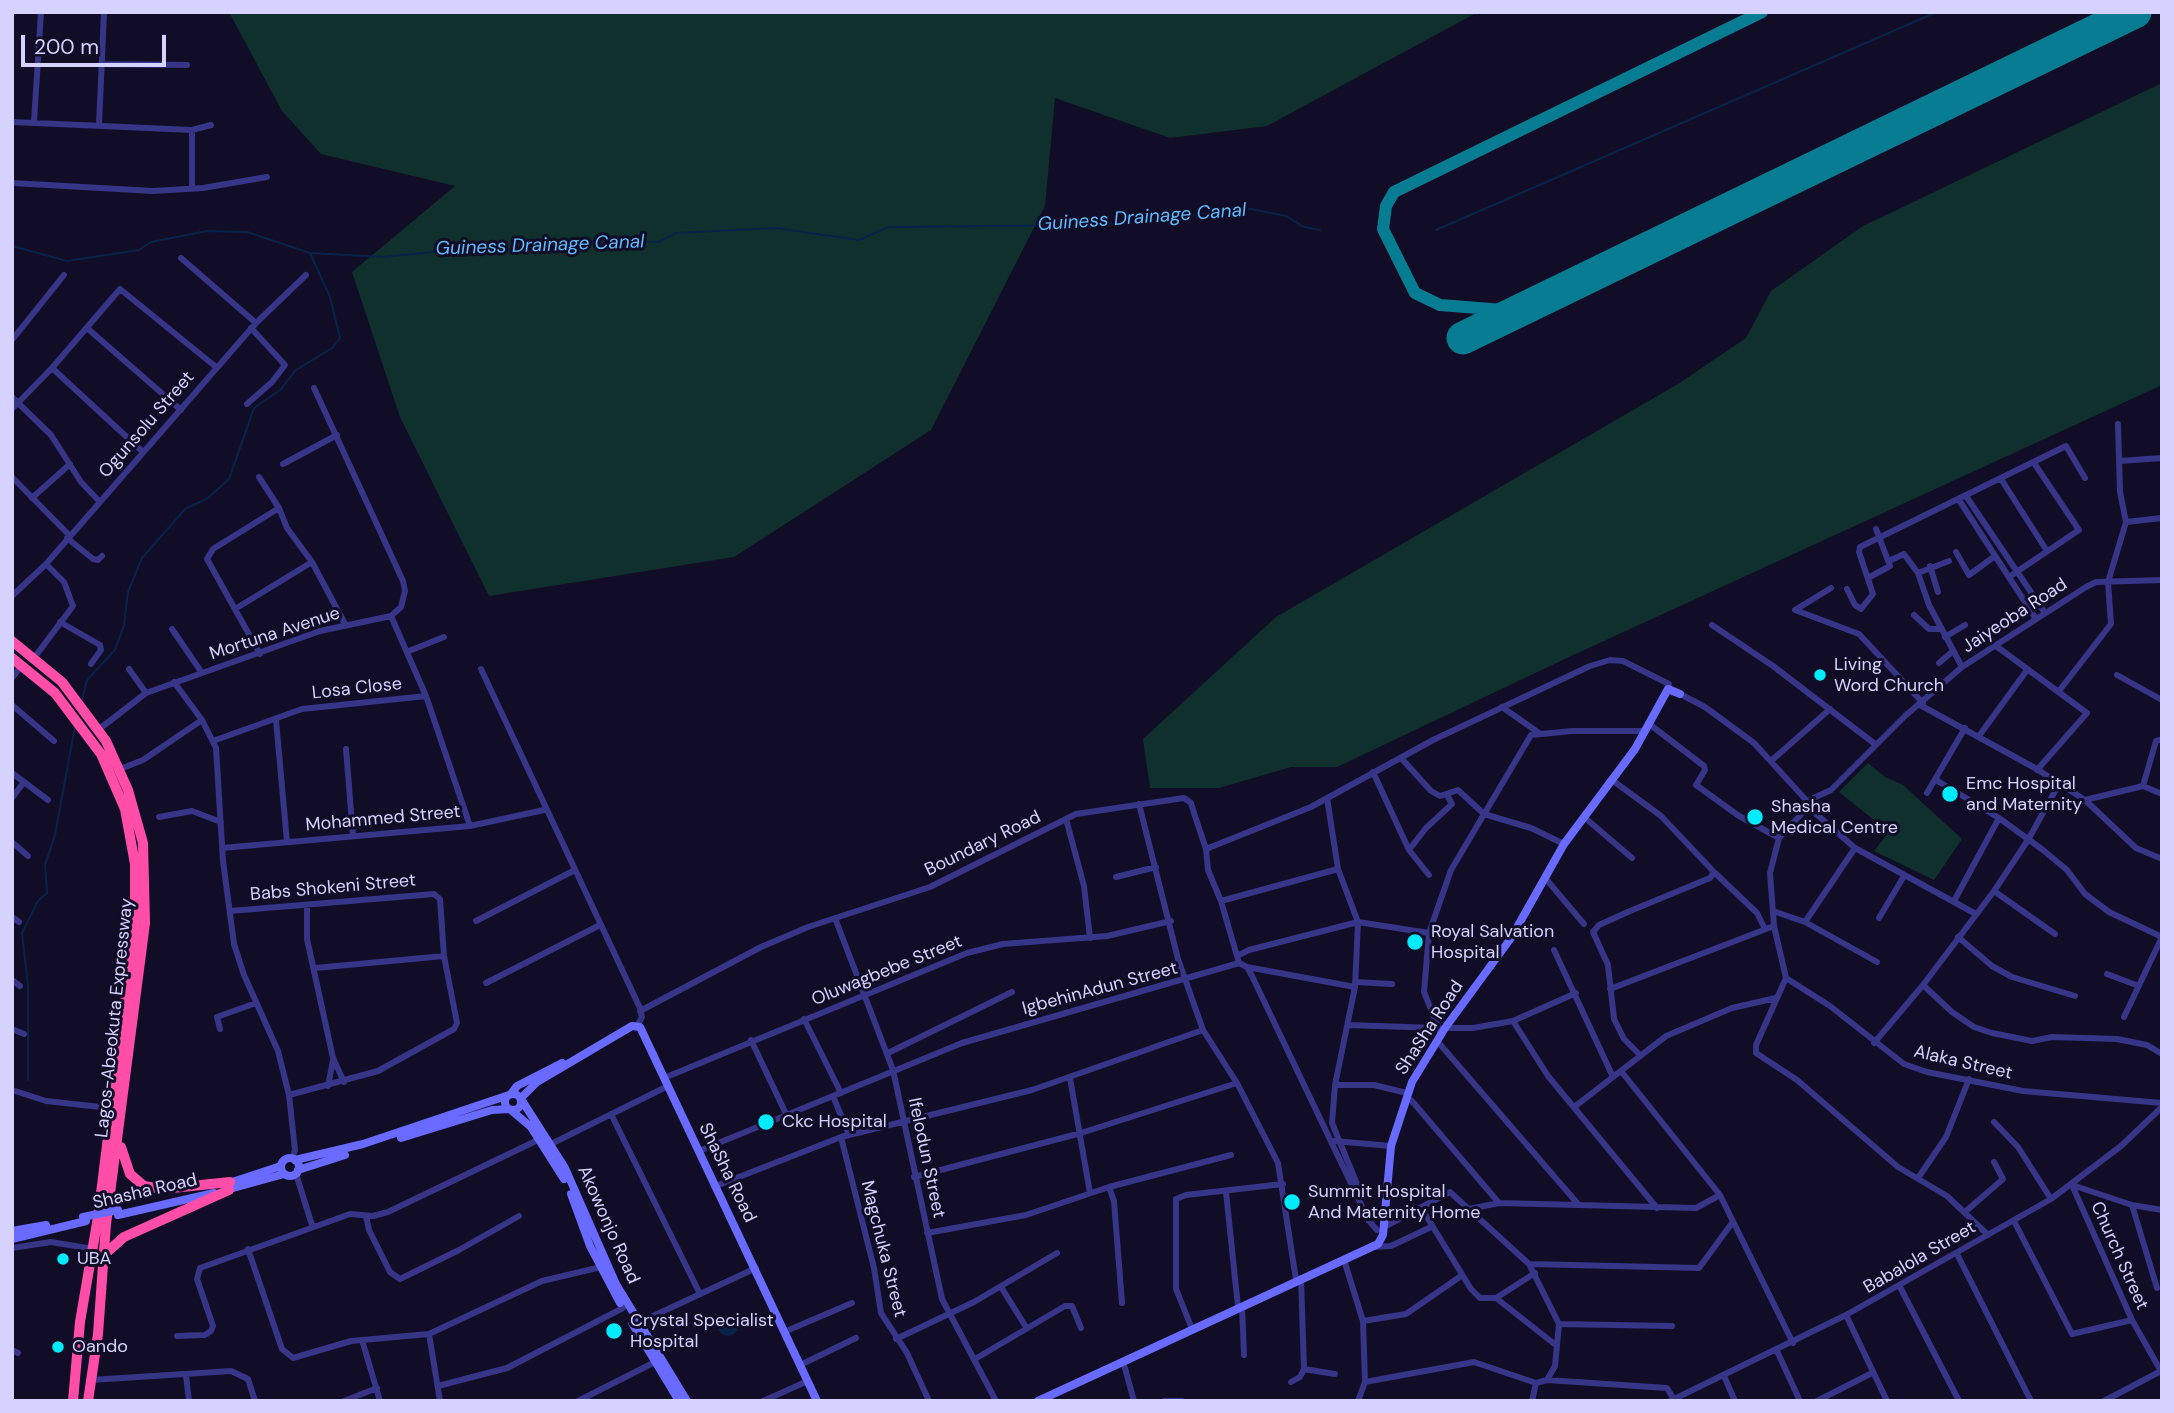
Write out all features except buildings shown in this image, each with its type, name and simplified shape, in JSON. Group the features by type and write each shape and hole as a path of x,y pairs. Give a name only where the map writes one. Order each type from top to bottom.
{"highway":[{"name":"Lagos-Abeokuta Expressway","path":"12,641 78,700 98,730 120,769 143,843 145,923 106,1224 106,1253 88,1401"},
{"name":"Lagos-Abeokuta Expressway","path":"17,661 55,693 73,713 113,776 125,809 135,864 135,922 93,1249 80,1322 73,1401"},
{"path":"119,1140 130,1174 145,1186 163,1189 230,1186"},
{"path":"106,1253 124,1237 230,1186"}],"street":[{"path":"34,122 41,12"},
{"path":"99,125 104,12"},
{"path":"101,64 187,65"},
{"path":"12,122 192,130 211,125"},
{"path":"192,130 192,189"},
{"path":"12,183 153,191 192,189 267,177"},
{"path":"181,258 253,326 285,365 272,382 247,404"},
{"path":"12,340 64,275"},
{"name":"Ogunsolu Street","path":"12,596 46,564 253,326 306,275"},
{"path":"12,409 52,368 117,291 123,289 216,367"},
{"path":"87,328 181,410"},
{"path":"52,368 143,452"},
{"path":"314,388 403,581 404,600 391,616 409,651 470,825"},
{"path":"12,397 51,435 81,482 100,502"},
{"path":"2059,691 2111,624 2108,582 2126,522 2118,424"},
{"path":"283,464 337,435"},
{"path":"1846,589 1855,605 1861,609 1873,594 1858,549 2066,446 2085,478"},
{"path":"2119,461 2162,458"},
{"path":"2009,577 2079,530 2034,463"},
{"path":"32,498 70,464"},
{"path":"12,477 68,537 93,559 98,561 103,556"},
{"path":"259,477 279,508 290,533 312,562 345,624"},
{"path":"2001,479 2047,551"},
{"path":"1962,498 1992,535 2045,613"},
{"path":"1962,498 1985,540 2036,619"},
{"path":"260,654 209,563 208,555 279,508"},
{"path":"2126,522 2162,518"},
{"path":"1868,578 1889,568 1889,561 1875,529"},
{"path":"1985,540 1992,535"},
{"path":"1956,552 1969,575 1995,556"},
{"path":"1889,561 1904,554 1918,573 1941,629 1962,667"},
{"path":"1918,573 1930,566 1949,561"},
{"path":"235,608 312,562"},
{"path":"34,658 73,606 64,582 46,564"},
{"path":"1930,566 1938,592"},
{"name":"Jaiyeoba Road","path":"1779,838 1807,804 1831,789 1875,744 1962,667 2086,587 2108,582 2162,580"},
{"path":"1831,588 1794,610 1859,634 1921,704 2085,800 2136,848 2162,859"},
{"path":"1914,615 1928,629 1941,629"},
{"name":"Mortuna Avenue","path":"98,730 146,693 174,682 345,624 358,625 391,616"},
{"path":"60,622 100,645 101,650 90,664"},
{"path":"1712,625 1875,744"},
{"path":"1945,637 1965,625"},
{"path":"172,629 202,673"},
{"path":"409,651 444,637"},
{"path":"1996,646 2087,713 2037,770"},
{"path":"1939,663 1952,652"},
{"path":"1206,849 1327,798 1433,740 1590,666 1609,660 1638,666 1669,684 1668,689 1705,707 1740,731 1771,761 1807,804 1856,848 1976,914"},
{"path":"12,678 17,661"},
{"path":"129,669 146,693"},
{"path":"295,1166 492,1110 520,1108 521,1099 537,1082 637,1026 642,1017 481,669"},
{"path":"1979,736 2027,670"},
{"path":"2117,675 2162,700"},
{"path":"174,682 202,720 213,741 234,944 278,1051 289,1095 296,1150 295,1166 312,1225"},
{"name":"ShaSha Road","path":"1038,1401 1381,1240 1380,1229 1391,1146 1407,1095 1440,1033 1510,938 1564,844 1635,749 1642,731 1668,689"},
{"name":"Losa Close","path":"213,741 316,706 426,696"},
{"path":"12,705 54,741"},
{"path":"1502,707 1539,733"},
{"path":"1771,761 1830,709"},
{"path":"120,769 144,760 202,720"},
{"path":"275,720 287,842"},
{"path":"1648,723 1704,765 1705,769 1696,785 1739,816 1779,838 1770,873 1774,926 1786,978 1756,1045 1759,1057 1797,1080 1875,1149 1965,1212 1988,1235"},
{"path":"1927,793 1965,728"},
{"path":"1578,1204 1440,1033 1424,992 1429,933 1451,870 1531,735 1642,731"},
{"path":"2143,786 2156,741 2162,739"},
{"path":"346,749 353,836"},
{"path":"1402,759 1431,791 1440,796 1458,790 1484,814 1531,828 1564,844"},
{"path":"1373,772 1409,850 1429,875"},
{"path":"12,773 48,800"},
{"path":"1612,780 1661,816 1760,916 1765,929"},
{"path":"1936,780 1999,818 2028,840 2067,870 2085,894 2109,912 2162,937 2124,1017"},
{"path":"12,799 24,782"},
{"path":"1874,1042 1923,985 1994,891 2028,840 2059,784"},
{"path":"2085,800 2143,786 2162,794"},
{"path":"1409,850 1426,828 1452,804 1447,795"},
{"path":"1327,798 1338,869 1358,922 1355,985 1335,1085 1332,1123 1334,1140"},
{"name":"Boundary Road","path":"640,1011 761,947 835,918 930,887 1066,819 1088,811 1139,804 1188,800 1206,849 1208,870 1221,901 1238,960"},
{"path":"1139,804 1171,921 1178,960 1203,1030 1237,1083 1278,1163 1298,1279 1304,1369 1300,1377 1291,1382"},
{"name":"Mohammed Street","path":"222,848 470,825 544,810"},
{"path":"159,817 192,811 221,822"},
{"path":"1584,817 1632,858"},
{"path":"1954,901 1999,818"},
{"path":"1066,819 1084,886 1090,938"},
{"path":"12,842 28,856"},
{"path":"1805,922 1856,848"},
{"path":"1116,877 1156,867"},
{"path":"1221,901 1338,869"},
{"path":"476,921 573,871"},
{"path":"1640,1055 1624,1039 1614,1020 1608,965 1593,935 1595,929 1630,911 1710,878 1714,872"},
{"path":"1879,918 1903,876"},
{"path":"1546,879 1584,924"},
{"path":"1994,891 2055,934"},
{"name":"Babs Shokeni Street","path":"230,911 438,896 444,956"},
{"path":"307,905 307,939 333,1058 344,1082"},
{"path":"1773,911 1805,922 1877,962"},
{"name":"Ifelodun Street","path":"835,918 893,1070 940,1292 996,1401"},
{"name":"Oluwagbebe Street","path":"551,1144 751,1040 931,965 979,950 1038,940 1090,938 1171,921"},
{"path":"1358,922 1429,933"},
{"name":"IgbehinAdun Street","path":"699,1151 962,1044 1038,1020 1187,980 1238,960 1249,950 1358,922"},
{"path":"486,983 600,925"},
{"path":"1610,989 1774,926"},
{"path":"1958,937 1993,966 2012,977 2075,996"},
{"path":"1554,950 1613,1077"},
{"path":"289,1095 378,1071 454,1029 457,1017 444,956 315,968"},
{"path":"1238,960 1247,968 1334,1140 1369,1222 1380,1229"},
{"path":"1247,968 1355,985 1392,984"},
{"path":"2107,974 2139,986"},
{"name":"Alaka Street","path":"1786,978 1830,1006 1904,1064 1927,1072 2023,1091 2162,1105"},
{"path":"12,980 20,986"},
{"path":"1923,985 1952,1012 1974,1027 1992,1034 2032,1041 2052,1037 2118,1039 2147,1045 2162,1054"},
{"path":"888,1053 1012,992"},
{"path":"1348,1025 1440,1033 1513,1021 1576,993"},
{"path":"1574,1107 1666,1036 1732,1008 1776,998"},
{"path":"220,1029 217,1017 256,1003"},
{"path":"804,1019 841,1093"},
{"path":"1513,1021 1548,1076 1657,1209"},
{"name":"ShaSha Road","path":"637,1026 817,1401"},
{"path":"12,1029 24,1034"},
{"path":"716,1186 841,1137 1008,1097 1070,1078 1203,1030"},
{"path":"751,1040 787,1116"},
{"path":"328,1086 333,1058"},
{"path":"510,1109 505,1103 522,1083 575,1060"},
{"path":"1621,1071 1720,1195 1793,1343"},
{"path":"1070,1078 1090,1193"},
{"path":"1918,1178 1946,1137 1969,1079"},
{"path":"914,1177 1081,1133 1237,1083"},
{"path":"1335,1085 1374,1085 1407,1095 1499,1203"},
{"path":"12,1090 46,1101 110,1108"},
{"path":"283,1170 510,1094 521,1099"},
{"path":"833,1096 849,1135"},
{"name":"Akowonjo Road","path":"521,1099 551,1144 601,1262 687,1401"},
{"name":"Babalola Street","path":"1673,1400 1777,1351 1900,1287 2051,1199 2121,1146 2162,1105"},
{"name":"Akowonjo Road","path":"510,1109 540,1139 570,1191 623,1308 680,1401"},
{"path":"611,1114 699,1292"},
{"path":"1994,1122 2018,1147 2051,1199"},
{"name":"Magchuka Street","path":"841,1137 874,1268 881,1313 929,1401"},
{"path":"177,1336 205,1335 211,1331 212,1326 197,1279 200,1268 312,1225 350,1214 366,1216 388,1212 540,1139"},
{"path":"1334,1140 1391,1146"},
{"path":"927,1233 1026,1214 1109,1187 1231,1155"},
{"path":"283,1170 286,1159 295,1166"},
{"path":"1965,1212 2003,1179 1994,1162"},
{"name":"Shasha Road","path":"12,1231 118,1212 230,1186 283,1170"},
{"path":"1192,1329 1176,1289 1174,1203 1185,1195 1283,1184"},
{"path":"2072,1185 2132,1205 2162,1210"},
{"name":"Church Street","path":"2072,1185 2132,1320 2161,1372"},
{"path":"1109,1187 1114,1201 1122,1303"},
{"path":"1226,1192 1244,1355"},
{"path":"1380,1229 1450,1192 1530,1264 1559,1324 1555,1366 1547,1380"},
{"path":"1359,1194 1380,1229"},
{"path":"1469,1209 1499,1203 1696,1208 1720,1195"},
{"path":"2132,1205 2157,1288"},
{"path":"1422,1209 1461,1276 1480,1298 1496,1298 1535,1273"},
{"path":"366,1216 369,1230 390,1272 400,1279 519,1216"},
{"name":"Shasha Road","path":"12,1239 85,1219"},
{"path":"2014,1221 2072,1334 2132,1320"},
{"path":"1530,1264 1701,1267 1732,1223"},
{"path":"1371,1247 1391,1246 1431,1227"},
{"path":"12,1248 51,1242 93,1249"},
{"path":"248,1249 287,1355 301,1359 342,1343 429,1334 542,1281 601,1262"},
{"path":"896,1339 1001,1287 1057,1252"},
{"path":"1957,1254 2031,1401"},
{"path":"1343,1260 1363,1321 1365,1382 1359,1401"},
{"path":"638,1323 699,1292 755,1268"},
{"path":"1363,1321 1406,1314 1461,1276"},
{"path":"1001,1287 1026,1327"},
{"path":"1900,1287 1959,1401"},
{"path":"1496,1298 1557,1346"},
{"path":"785,1332 852,1303"},
{"path":"975,1359 1026,1327 1069,1305 1081,1328"},
{"path":"438,1386 507,1367 623,1308"},
{"path":"1846,1315 1887,1401"},
{"path":"1559,1324 1672,1326"},
{"path":"429,1334 440,1401"},
{"path":"800,1365 856,1338"},
{"path":"362,1340 380,1401"},
{"path":"1777,1351 1800,1401"},
{"path":"578,1401 655,1362"},
{"path":"1123,1362 1134,1401"},
{"path":"1365,1382 1474,1362 1536,1383 1547,1380 1667,1388 1673,1400"},
{"path":"1304,1369 1335,1374"},
{"path":"91,1380 238,1372 248,1379 255,1401"},
{"path":"2104,1401 2161,1372"},
{"path":"1817,1401 1872,1373"},
{"path":"186,1375 189,1401"},
{"path":"1724,1376 1735,1401"},
{"path":"763,1401 808,1381"},
{"path":"1532,1401 1536,1383"},
{"path":"344,1401 377,1388"},
{"path":"1164,1401 1182,1401"}],"green space":[{"path":"229,12 1478,12 1267,126 1170,138 1055,98 1045,206 931,430 734,557 489,596 400,417 352,272 455,186 321,154 282,111"},
{"path":"2162,83 2162,385 1569,657 1337,767 1291,767 1219,788 1150,788 1143,739 1276,617 1678,384 1746,338 1771,291 1863,226"},
{"path":"1868,763 1885,777 1903,785 1962,839 1934,880 1874,851 1889,832 1839,792"}],"water":[{"path":"728,1316 735,1319 738,1326 735,1333 728,1336 721,1333 718,1326 721,1319"}],"waterway":[{"path":"1436,230 1937,12"},
{"name":"Guiness Drainage Canal","path":"12,246 67,261 139,250 151,242 207,231 247,232 310,253 384,257 432,252 459,245 512,250 567,241 659,242 676,233 775,228 859,240 889,227 1093,225 1251,209 1286,216 1304,227 1320,230"},
{"path":"82,700 87,680 115,650 124,625 128,592 142,558 185,509 208,498 229,479 254,408 280,390 296,370 332,348 340,338 330,297 310,253"},
{"path":"28,1080 28,987 22,933 38,901 47,893 45,865 55,835 75,726"}],"taxiway":[{"path":"1520,308 1503,310 1440,305 1415,293 1383,229 1386,206 1394,192 1762,12"}],"runway":[{"path":"1463,338 2135,12"}],"place":[{"name":"Living Word Church","path":"1820,675"},
{"name":"Emc Hospital and Maternity","path":"1950,794"},
{"name":"Shasha Medical Centre","path":"1755,817"},
{"name":"Royal Salvation Hospital","path":"1415,942"},
{"name":"Ckc Hospital","path":"766,1122"},
{"name":"Summit Hospital And Maternity Home","path":"1292,1202"},
{"name":"UBA","path":"63,1259"},
{"name":"Crystal Specialist Hospital","path":"614,1331"},
{"name":"Oando","path":"58,1347"}]}
